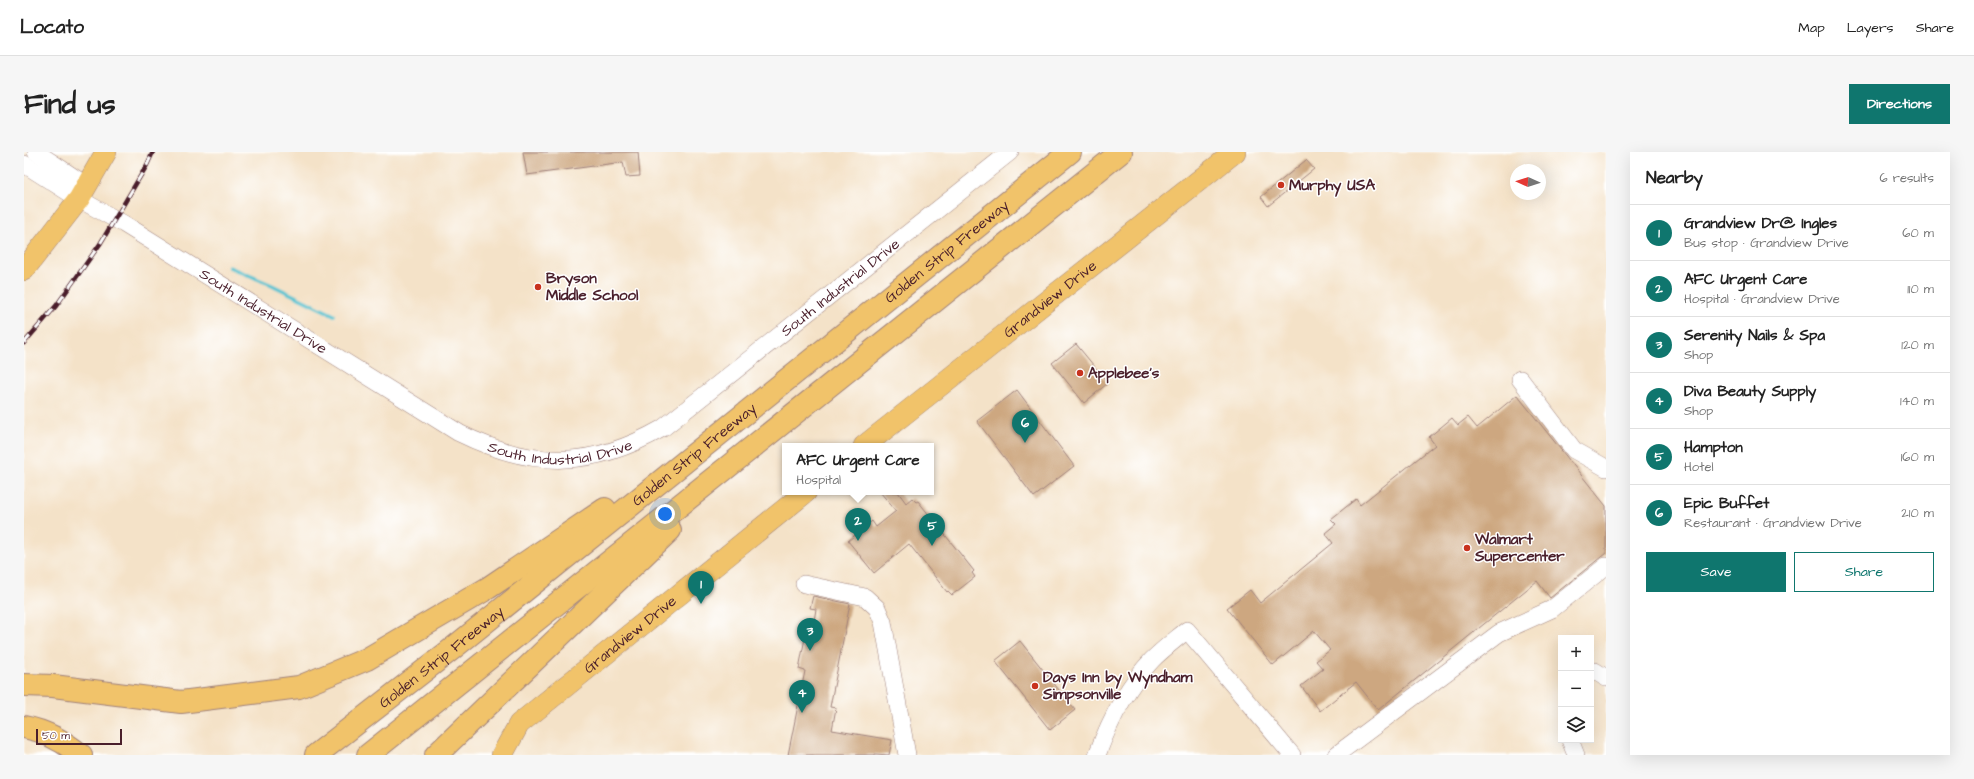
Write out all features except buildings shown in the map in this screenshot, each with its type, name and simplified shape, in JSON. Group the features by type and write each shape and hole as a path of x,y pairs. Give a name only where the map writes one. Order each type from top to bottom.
{"highway":[{"name":"Golden Strip Freeway","path":"316,755 452,649 1070,152"},
{"name":"Golden Strip Freeway","path":"368,755 1121,152"},
{"path":"24,685 52,686 181,702 299,687 367,659 488,588 751,408"},
{"path":"436,755 768,435"},
{"path":"24,727 34,729 63,741 80,755"}],"main road":[{"path":"24,270 83,192 106,152"},
{"name":"Grandview Drive","path":"868,443 1236,152"},
{"name":"Grandview Drive","path":"502,755 519,724 802,495"}],"street":[{"path":"36,152 83,192"},
{"name":"South Industrial Drive","path":"83,192 124,224 459,433 485,446 502,452 522,456 565,460 616,451 636,443 663,428 1010,152"},
{"path":"24,164 83,192"},
{"path":"1520,379 1574,450 1606,468"},
{"path":"1336,755 1499,633 1552,609 1606,566"},
{"path":"804,584 865,597 877,608 883,622 907,755"},
{"path":"1096,755 1129,689 1151,661 1170,642 1187,630 1292,755"},
{"path":"1594,672 1606,678"},
{"path":"1571,743 1576,755"}],"waterway":[{"path":"229,267 272,285 334,315"}],"railway":[{"path":"24,343 56,306 100,244 147,165 153,152"}],"place":[{"name":"Murphy USA","path":"1281,185"},
{"name":"Bryson Middle School","path":"538,287"},
{"name":"Applebee's","path":"1080,373"},
{"name":"Epic Buffet","path":"1025,443"},
{"name":"AFC Urgent Care","path":"858,541"},
{"name":"Hampton","path":"932,546"},
{"name":"Walmart Supercenter","path":"1467,548"},
{"name":"Grandview Dr@ Ingles","path":"701,604"},
{"name":"Serenity Nails & Spa","path":"810,651"},
{"name":"Days Inn by Wyndham Simpsonville","path":"1035,686"},
{"name":"Diva Beauty Supply","path":"802,713"}]}
